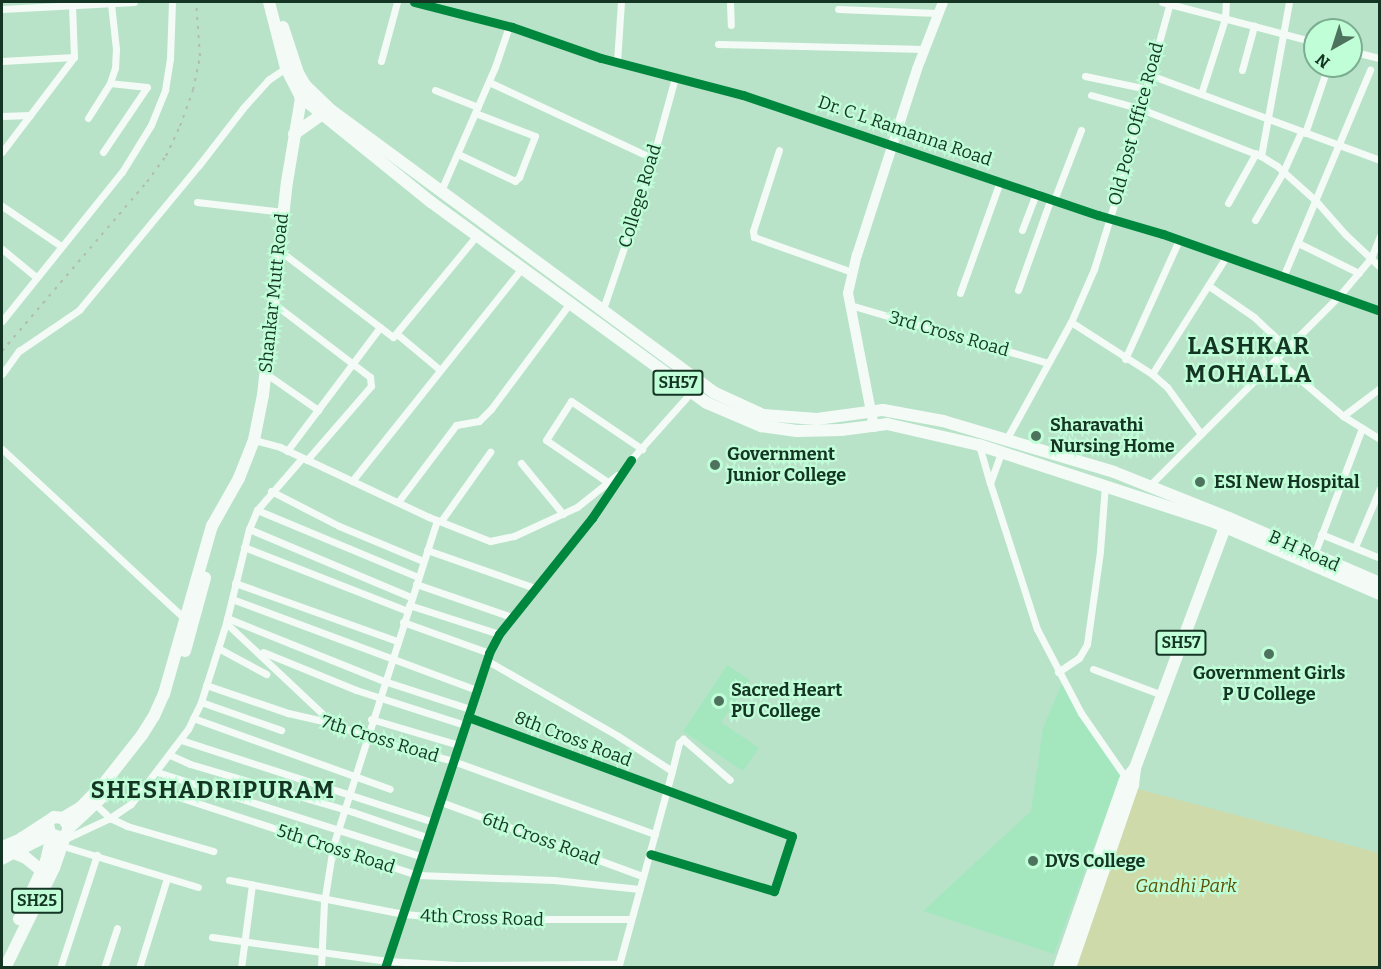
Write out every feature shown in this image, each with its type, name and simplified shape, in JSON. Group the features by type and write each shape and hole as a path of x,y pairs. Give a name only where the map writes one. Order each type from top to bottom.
{"main road":[{"name":"SH57","path":"268,2 286,68 323,114 477,235 570,303 694,388 763,415 818,419 883,410 926,417 1114,472 1227,523"},
{"name":"SH57","path":"276,2 303,90 602,312 694,388 707,403 761,426 797,431 873,427 887,424 918,429 979,445 1227,523"},
{"name":"Shankar Mutt Road","path":"16,847 59,833 95,804 144,746 178,677 212,550 229,497 254,440 265,373 294,134 303,90"},
{"path":"294,134 323,114"},
{"name":"Shankar Mutt Road","path":"59,833 105,782 157,718 212,526 220,508 229,497"},
{"name":"SH57","path":"1059,968 1227,523"},
{"path":"1227,523 1380,594"},
{"name":"B H Road","path":"1227,523 1314,555 1380,583"},
{"name":"SH57","path":"1070,968 1129,783"},
{"name":"SH25","path":"2,958 59,833"},
{"name":"SH25","path":"5,968 59,833"},
{"path":"16,847 42,871"}],"street":[{"path":"2,9 134,2"},
{"path":"2,317 122,172 151,125 165,90 170,59 172,2"},
{"path":"381,61 397,2"},
{"name":"Dr. C L Ramanna Road","path":"414,2 509,26 617,62 743,94 1110,219 1179,240 1380,311"},
{"path":"617,62 621,2"},
{"path":"730,2 731,25"},
{"path":"1167,2 1303,39"},
{"name":"Old Post Office Road","path":"1006,440 1071,322 1094,269 1147,89 1167,2"},
{"path":"1201,94 1225,19 1226,2"},
{"path":"1228,203 1258,155 1268,120 1289,2"},
{"path":"88,118 110,83 115,68 116,49 111,4"},
{"path":"2,152 74,57 72,5"},
{"path":"838,9 940,5 852,272 848,293 873,427"},
{"path":"440,193 489,82 509,26"},
{"path":"1242,70 1254,26"},
{"path":"718,44 924,49"},
{"path":"1363,54 1380,58"},
{"path":"2,61 74,57"},
{"path":"2,374 19,351 80,310 200,165 243,108 268,80 286,68"},
{"path":"1283,277 1370,70"},
{"path":"1150,75 1380,160"},
{"path":"1085,76 1147,89"},
{"name":"College Road","path":"602,312 652,158 675,78"},
{"path":"1255,220 1303,132 1323,78"},
{"path":"489,82 652,158"},
{"path":"103,152 147,87 110,83"},
{"path":"435,90 535,136 519,177 515,181 458,154"},
{"path":"1091,95 1141,109 1258,155 1283,172 1316,201 1380,267"},
{"path":"2,116 30,115"},
{"path":"1017,290 1081,130"},
{"path":"779,150 753,231 754,237 852,272"},
{"path":"960,293 1000,181"},
{"path":"1022,230 1036,193"},
{"path":"197,202 284,212"},
{"path":"2,206 61,246"},
{"path":"280,251 391,336 397,334 477,235"},
{"path":"1148,487 1338,296 1371,258 1380,236"},
{"path":"1125,359 1179,240"},
{"path":"1298,243 1359,273"},
{"path":"2,249 36,277"},
{"path":"1152,374 1226,257"},
{"path":"352,481 522,268"},
{"path":"1209,286 1254,316 1287,348"},
{"path":"59,833 110,818 131,804 181,740 201,702 227,620 249,529 257,510 271,492 371,386 370,377 273,303"},
{"path":"398,502 456,425 479,421 491,410 570,303"},
{"name":"3rd Cross Road","path":"850,305 1048,363"},
{"path":"1071,322 1125,359 1152,374 1167,387 1201,434"},
{"path":"288,451 380,327"},
{"path":"397,334 440,370"},
{"path":"1276,359 1342,416 1380,439"},
{"path":"265,373 318,410"},
{"path":"254,440 288,451 439,521 490,541 514,536 563,514 577,507 609,483 694,388"},
{"path":"1342,416 1380,388"},
{"path":"609,483 546,440 571,401 642,448"},
{"path":"1314,555 1362,429"},
{"path":"979,445 1037,629 1081,713 1129,783"},
{"path":"2,449 185,619"},
{"path":"321,968 325,898 333,846 371,719 423,561 439,521 490,452"},
{"path":"990,483 1001,453"},
{"path":"386,964 470,709 488,657 499,634 592,518 631,460"},
{"path":"521,463 563,514"},
{"path":"1058,672 1079,658 1087,644 1100,551 1105,484"},
{"path":"1355,547 1380,488"},
{"path":"271,492 339,526 423,561"},
{"path":"257,510 417,580 512,617"},
{"path":"249,529 409,604"},
{"path":"1322,534 1380,558"},
{"path":"244,547 499,634"},
{"path":"427,550 535,588"},
{"path":"235,583 397,641"},
{"path":"232,599 391,660 477,690"},
{"path":"227,620 384,681 470,709"},
{"path":"227,620 332,723"},
{"path":"403,622 488,657 672,771"},
{"path":"218,648 266,674"},
{"path":"263,652 379,698 465,725"},
{"path":"1093,669 1162,695"},
{"name":"7th Cross Road","path":"206,685 288,713 332,723 366,737 453,761 655,834"},
{"path":"201,702 281,730"},
{"name":"8th Cross Road","path":"468,717 666,792 792,836 774,891 650,854"},
{"path":"193,718 390,789"},
{"path":"371,719 459,745"},
{"path":"213,937 386,964 619,966 679,743 683,739 730,780"},
{"path":"181,740 434,822"},
{"path":"170,755 190,764 343,809 429,838"},
{"path":"157,772 423,857"},
{"name":"5th Cross Road","path":"145,786 417,875 554,880 640,889"},
{"name":"6th Cross Road","path":"441,801 642,876"},
{"path":"95,804 110,818 133,828 213,851"},
{"path":"59,833 97,855 198,887"},
{"path":"2,846 16,847"},
{"path":"2,860 16,847"},
{"path":"60,968 97,855"},
{"path":"139,968 167,878"},
{"name":"4th Cross Road","path":"229,880 404,914 491,920 632,920"},
{"path":"241,968 252,885"},
{"path":"105,968 117,928"}],"shaded area":[{"name":"Sacred Heart PU College","path":"727,665 750,680 721,722 759,748 743,771 683,731"},
{"name":"DVS College","path":"1062,683 1121,774 1054,954 923,911 1031,811 1043,728"}],"green space":[{"name":"Gandhi Park","path":"1134,788 1379,853 1379,967 1068,968"}],"railway":[{"path":"2,351 147,182 166,156 193,90 200,56 196,2"}],"cycle path":[{"path":"414,2 512,27 601,58 743,95 1098,215 1163,234 1380,311"},
{"path":"385,968 489,653 499,634 592,518 631,460"},
{"path":"468,717 792,836 774,891 650,854"}],"place":[{"name":"Sharavathi Nursing Home","path":"1036,436"},
{"name":"Government Junior College","path":"715,465"},
{"name":"ESI New Hospital","path":"1200,482"},
{"name":"Government Girls P U College","path":"1269,654"},
{"name":"Sacred Heart PU College","path":"719,701"},
{"name":"DVS College","path":"1033,861"}],"district":[{"name":"LASHKAR MOHALLA","path":"1249,361"},
{"name":"SHESHADRIPURAM","path":"213,791"}]}
